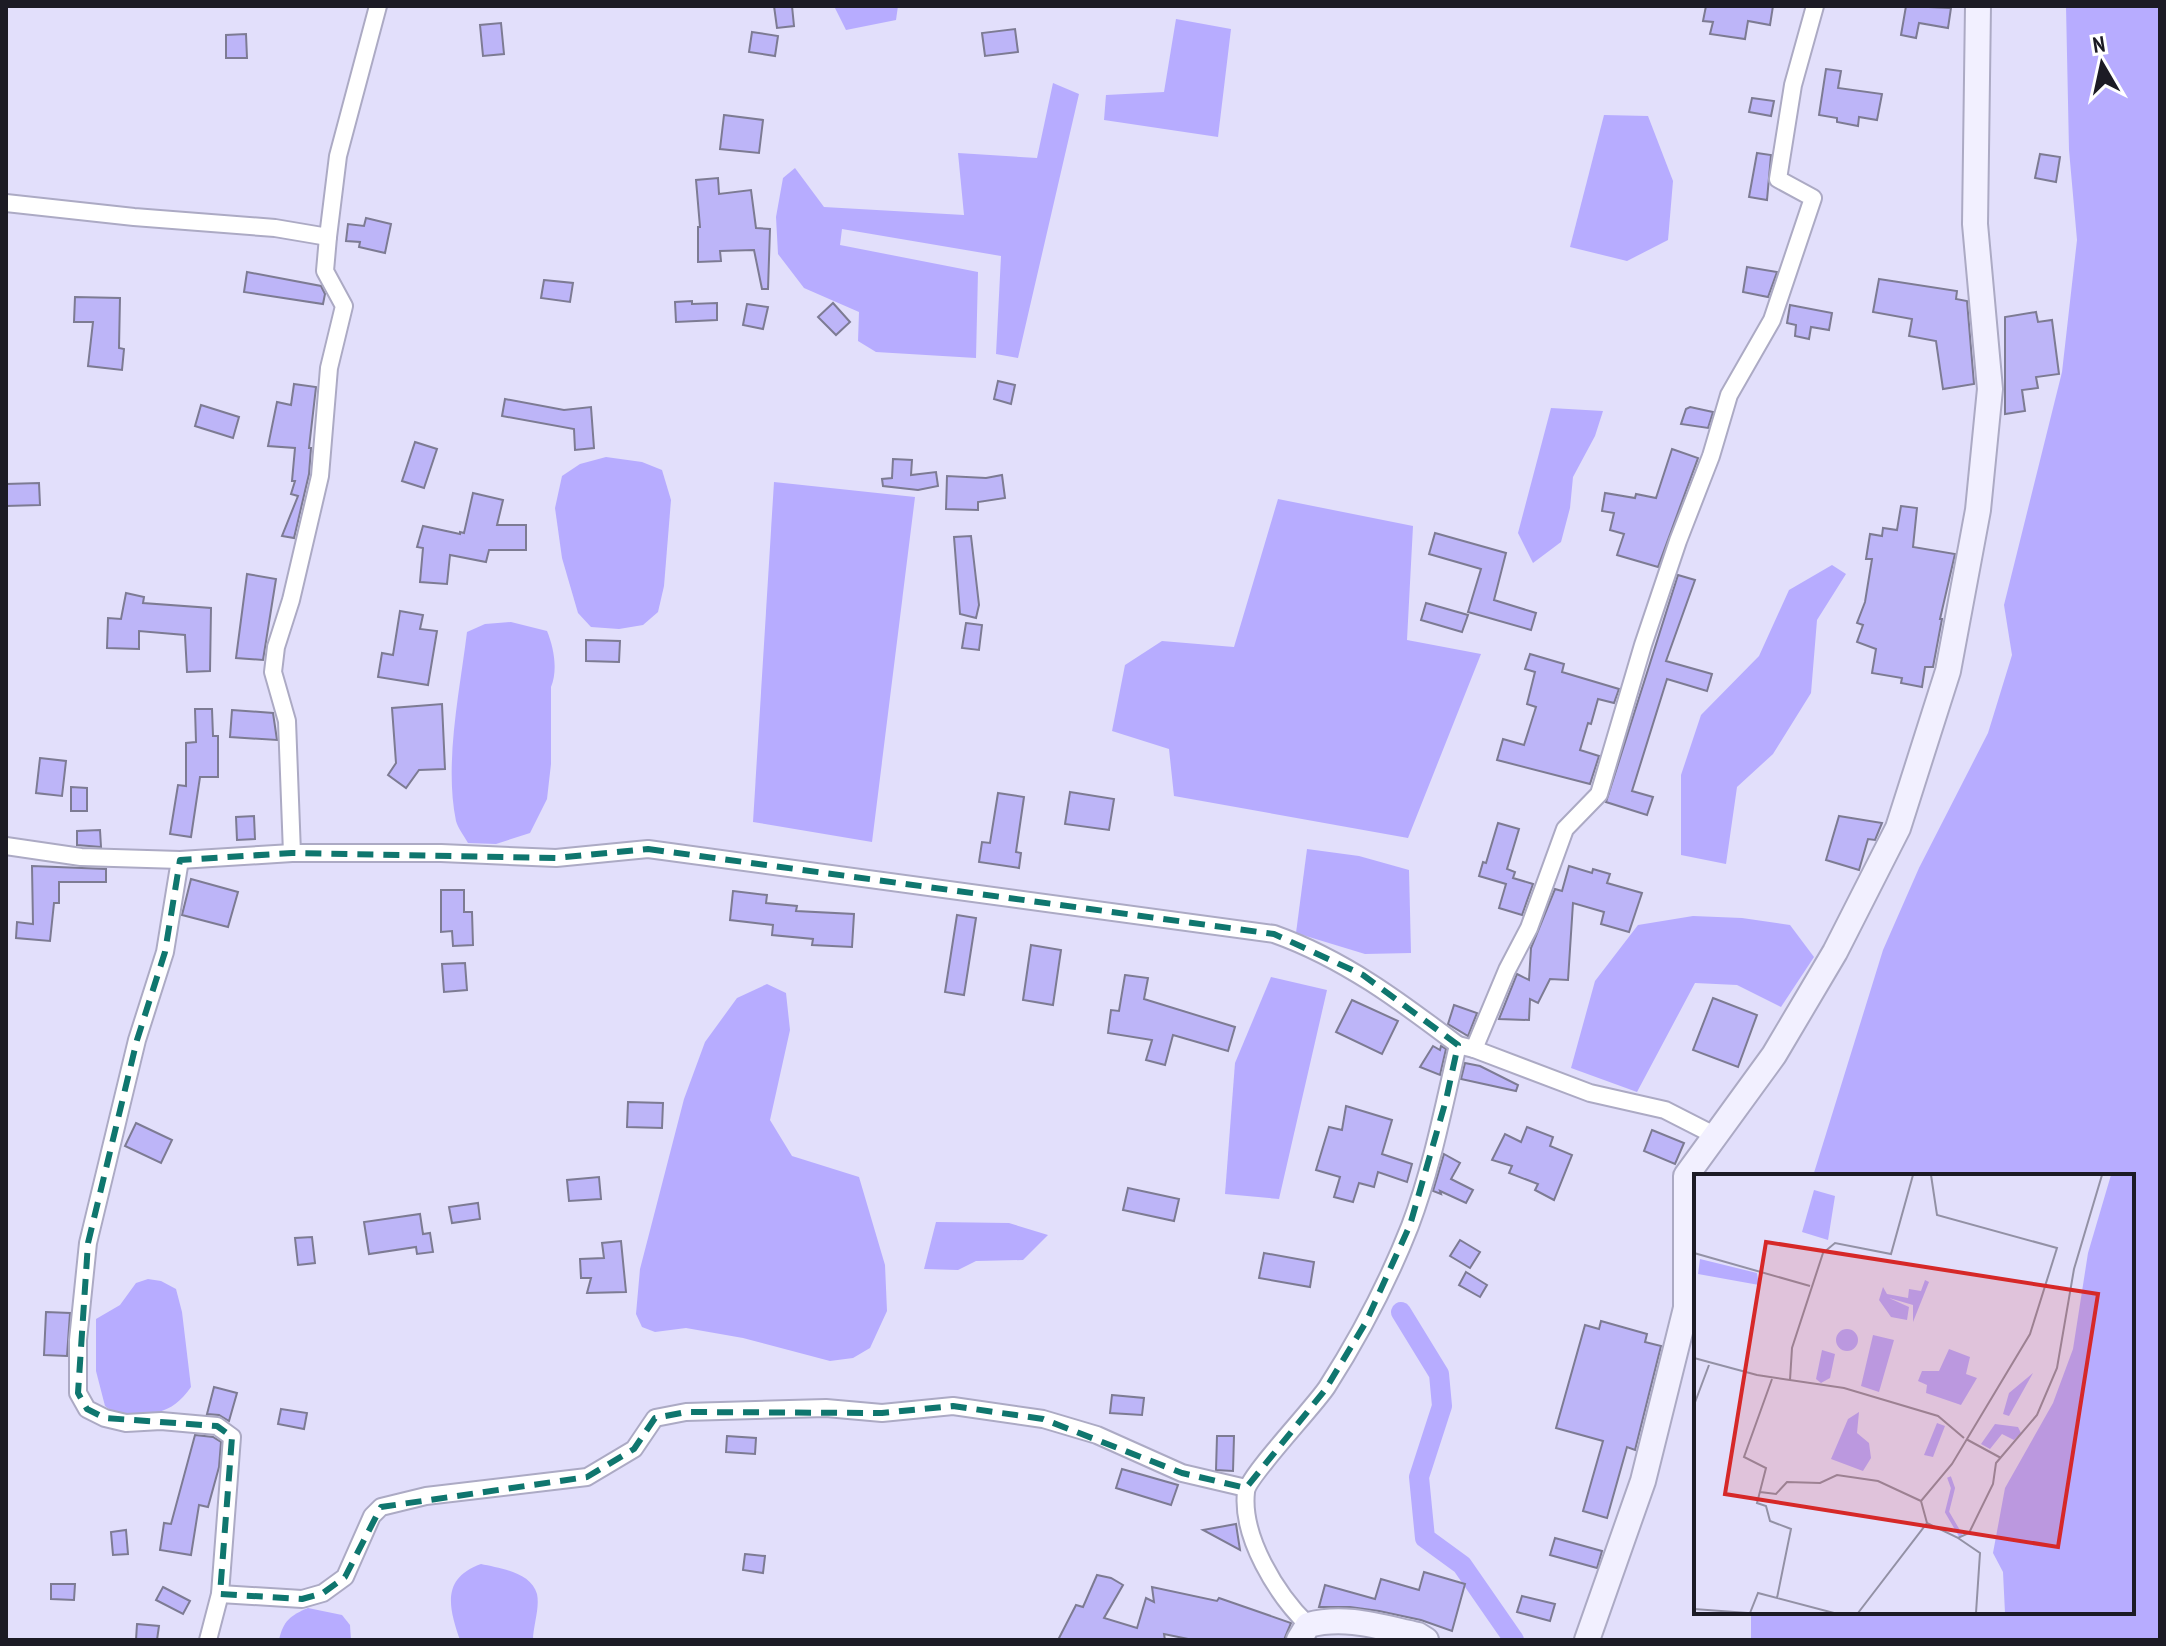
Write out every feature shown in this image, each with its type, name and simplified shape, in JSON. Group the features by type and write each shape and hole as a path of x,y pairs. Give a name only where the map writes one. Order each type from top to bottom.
{"main road":[{"path":"1587,1640 1643,1481 1686,1308 1686,1176 1781,1042 1835,952 1898,828 1948,671 1978,510 1990,389 1975,224 1978,6"},
{"path":"1304,1633 1325,1620 1345,1619 1418,1635 1426,1640"}],"street":[{"path":"292,853 287,721 273,672 276,647 291,600 320,476 329,368 344,306 325,271 338,156 378,6"},
{"path":"1304,1633 1265,1568 1246,1519 1246,1488 1325,1390 1366,1322 1410,1225 1466,1047 1529,928 1565,829 1599,794 1643,645 1711,456 1729,395 1772,320 1813,198 1778,179 1793,85 1815,6"},
{"path":"6,203 275,228 328,237"},
{"path":"6,846 81,857 180,860 292,853 441,853 556,858 648,849 1274,934 1307,946 1363,975 1466,1047 1590,1093 1665,1110 1714,1135"},
{"path":"180,860 165,952 137,1040 88,1243 78,1340 78,1393 87,1409 105,1418 126,1423 161,1421 217,1426 232,1437 220,1594 208,1640"},
{"path":"220,1594 302,1599 323,1593 345,1577 372,1516 381,1507 426,1496 587,1477 634,1449 655,1418 686,1412 826,1408 882,1413 953,1406 1043,1419 1097,1435 1182,1473 1246,1488"}],"highlighted area":[{"path":"648,849 1274,934 1363,975 1458,1045 1446,1100 1410,1225 1366,1322 1325,1390 1246,1488 1182,1473 1043,1419 953,1406 882,1413 686,1412 655,1418 634,1449 587,1477 381,1507 345,1577 323,1593 302,1599 220,1594 232,1437 217,1426 105,1418 87,1409 78,1393 88,1243 137,1040 165,952 180,860 292,853 556,858"}],"shaded area":[{"path":"834,6 898,6 896,20 846,30"},
{"path":"2066,6 2160,6 2160,1640 1751,1640 1751,1614 2134,1614 2134,1174 1814,1174 1883,950 1919,868 1988,733 2012,655 2004,605 2062,372 2077,240 2069,150"},
{"path":"1176,19 1231,29 1218,137 1104,120 1106,95 1164,92"},
{"path":"1053,83 1079,94 1018,358 996,354 1001,256 842,229 840,245 978,272 976,358 876,352 858,341 859,312 804,288 778,254 776,217 783,178 795,168 824,207 964,215 958,153 1037,158"},
{"path":"1604,115 1648,116 1673,181 1668,240 1627,261 1570,247"},
{"path":"1551,408 1603,411 1595,436 1573,477 1570,508 1561,542 1533,563 1518,533"},
{"path":"606,457 642,462 662,470 671,500 664,586 658,612 643,625 619,629 591,627 578,613 562,558 555,508 562,476 580,464"},
{"path":"774,482 915,497 872,842 753,822"},
{"path":"1278,499 1413,526 1407,640 1481,654 1408,838 1174,796 1169,749 1112,731 1125,665 1162,641 1234,647"},
{"path":"1832,565 1846,574 1817,620 1811,693 1773,754 1737,787 1726,864 1681,855 1681,775 1701,715 1759,656 1789,590"},
{"path":"511,622 547,631 553,652 551,764 547,799 530,833 496,844 468,843 456,821 452,775 454,726 467,632 485,624"},
{"path":"1307,849 1359,856 1409,870 1411,953 1365,954 1296,933"},
{"path":"1693,916 1742,918 1790,925 1814,957 1781,1007 1737,985 1695,983 1637,1092 1571,1068 1595,981 1638,925"},
{"path":"1271,977 1327,990 1279,1199 1225,1194 1235,1063"},
{"path":"767,984 786,993 790,1030 770,1120 792,1156 859,1177 885,1265 887,1311 870,1348 853,1358 830,1361 743,1338 686,1328 655,1332 642,1327 636,1314 640,1269 684,1099 705,1042 737,998"},
{"path":"936,1222 1009,1223 1048,1235 1023,1260 976,1261 958,1270 924,1269"},
{"path":"148,1279 161,1281 176,1289 182,1312 191,1387 168,1409 119,1417 105,1406 96,1371 96,1319 120,1305 136,1283"},
{"path":"481,1564 514,1572 534,1587 538,1605 533,1640 460,1640 451,1594 460,1577"},
{"path":"308,1608 342,1615 350,1625 351,1640 279,1640 289,1620"}],"building":[{"path":"774,6 792,6 794,26 777,28"},
{"path":"1706,6 1773,6 1770,25 1748,21 1745,39 1710,34 1713,22 1703,21"},
{"path":"1906,6 1951,8 1948,28 1919,23 1916,38 1901,35"},
{"path":"501,23 504,54 483,56 480,25"},
{"path":"1015,29 1018,52 985,56 982,33"},
{"path":"752,32 778,36 775,56 749,52"},
{"path":"246,34 247,58 226,58 226,35"},
{"path":"1826,69 1841,71 1838,88 1882,94 1877,120 1859,117 1858,126 1819,115"},
{"path":"1752,98 1774,101 1771,116 1749,112"},
{"path":"724,115 763,120 759,153 720,149"},
{"path":"1757,153 1771,155 1767,200 1749,197"},
{"path":"2040,154 2060,157 2056,182 2035,178"},
{"path":"718,178 719,194 751,190 756,228 770,229 768,289 762,289 754,250 720,251 721,261 698,262 700,227 696,180"},
{"path":"366,218 391,224 385,253 359,247 360,242 346,241 348,224 364,226"},
{"path":"1747,267 1777,272 1768,297 1743,292"},
{"path":"247,272 321,286 325,294 323,304 244,292"},
{"path":"1879,279 1957,291 1956,299 1967,301 1974,384 1943,389 1936,341 1909,336 1912,319 1873,312"},
{"path":"544,280 573,283 570,302 541,298"},
{"path":"75,297 120,298 119,348 124,349 122,370 88,366 93,322 74,322"},
{"path":"692,301 692,304 717,303 717,320 676,322 675,302"},
{"path":"833,303 850,322 836,335 818,317"},
{"path":"747,304 768,307 763,329 743,325"},
{"path":"1790,305 1832,313 1829,330 1811,327 1809,339 1795,336 1796,325 1787,323"},
{"path":"2036,312 2038,322 2052,320 2059,374 2036,377 2038,388 2022,390 2025,411 2005,414 2005,317"},
{"path":"998,381 1015,385 1011,404 994,399"},
{"path":"294,384 316,387 309,474 294,538 282,536 298,496 291,494 295,481 292,481 295,448 268,446 277,402 291,405"},
{"path":"505,399 564,410 591,407 594,448 575,450 574,429 502,416"},
{"path":"201,405 239,417 233,438 195,426"},
{"path":"1690,407 1713,412 1708,428 1681,424 1686,409"},
{"path":"415,442 437,449 424,488 402,481"},
{"path":"1672,449 1698,458 1658,567 1617,555 1624,534 1610,530 1614,513 1602,511 1605,493 1656,498"},
{"path":"893,459 912,460 911,475 936,472 938,486 918,490 883,486 882,479 892,478"},
{"path":"1002,475 1005,498 978,502 978,510 946,509 947,476 986,478"},
{"path":"39,483 40,505 6,506 6,484"},
{"path":"473,493 503,500 497,525 526,525 526,550 489,550 486,562 450,555 447,584 420,582 423,548 417,547 423,526 464,533"},
{"path":"1901,506 1917,508 1913,547 1955,554 1933,667 1925,667 1922,687 1901,683 1902,678 1872,673 1876,649 1857,642 1863,625 1857,623 1865,602 1872,559 1866,559 1870,534 1882,536 1883,528 1897,530"},
{"path":"1435,533 1506,553 1494,600 1536,613 1531,630 1468,612 1481,569 1429,554"},
{"path":"971,536 979,605 976,618 960,614 954,537"},
{"path":"247,574 276,579 263,660 236,658"},
{"path":"1678,575 1695,580 1666,661 1712,674 1707,691 1667,679 1632,791 1653,797 1647,815 1606,802"},
{"path":"126,593 144,597 143,603 211,608 210,671 187,672 185,635 139,631 139,649 107,648 108,618 121,619"},
{"path":"1426,603 1468,615 1462,632 1421,620"},
{"path":"400,611 423,615 420,629 437,631 428,685 378,677 382,653 393,655"},
{"path":"966,623 982,625 979,650 962,648"},
{"path":"586,640 620,641 619,662 586,661"},
{"path":"1530,654 1564,664 1562,672 1619,689 1614,703 1598,699 1591,724 1588,723 1580,750 1599,756 1590,784 1497,760 1503,739 1524,745 1536,707 1527,704 1535,672 1525,669"},
{"path":"442,704 445,769 419,770 406,788 388,775 396,763 392,708"},
{"path":"195,709 212,709 213,736 218,736 218,777 200,777 191,837 170,834 178,785 186,786 186,743 196,742"},
{"path":"232,710 273,713 277,740 230,737"},
{"path":"40,758 66,761 62,796 36,793"},
{"path":"71,787 87,788 87,811 71,811"},
{"path":"1070,792 1114,799 1109,830 1065,824"},
{"path":"998,793 1024,797 1016,852 1021,853 1019,868 979,862 982,842 990,843"},
{"path":"254,816 255,839 237,840 236,817"},
{"path":"1839,816 1882,823 1875,840 1868,839 1859,870 1826,860"},
{"path":"1498,823 1519,829 1507,869 1515,872 1513,878 1533,884 1522,915 1499,908 1506,884 1479,876"},
{"path":"100,830 101,847 77,845 77,831"},
{"path":"32,866 106,869 106,882 59,882 59,903 54,903 50,941 16,938 17,922 33,924"},
{"path":"1569,866 1592,873 1593,869 1610,874 1607,883 1642,893 1629,932 1601,924 1604,912 1573,903 1568,980 1550,979 1538,1003 1530,999 1529,1020 1499,1019 1517,974 1529,980 1531,948 1555,889 1562,891"},
{"path":"191,879 238,892 228,927 182,915"},
{"path":"441,890 464,890 464,912 472,912 473,945 453,946 452,931 441,932"},
{"path":"733,891 767,895 766,903 797,906 796,911 854,914 852,947 812,945 813,939 772,935 773,925 730,920"},
{"path":"957,915 976,918 964,995 945,992"},
{"path":"1031,945 1061,950 1053,1005 1023,1000"},
{"path":"465,963 467,990 444,992 442,964"},
{"path":"1125,975 1148,978 1144,999 1235,1027 1228,1051 1173,1035 1165,1065 1146,1060 1152,1040 1108,1033 1111,1010 1119,1011"},
{"path":"1713,998 1757,1015 1738,1067 1693,1050"},
{"path":"1352,1000 1398,1021 1382,1054 1336,1032"},
{"path":"1454,1005 1477,1013 1468,1036 1448,1024"},
{"path":"1433,1046 1446,1049 1440,1075 1420,1067"},
{"path":"1465,1063 1480,1066 1518,1085 1516,1091 1461,1079"},
{"path":"628,1102 663,1103 662,1128 627,1127"},
{"path":"1346,1106 1392,1120 1382,1154 1412,1164 1407,1182 1378,1172 1374,1187 1359,1183 1353,1202 1334,1197 1340,1177 1316,1170 1329,1127 1342,1130"},
{"path":"136,1123 172,1140 161,1163 125,1146"},
{"path":"1527,1127 1553,1137 1550,1146 1572,1155 1554,1200 1535,1190 1538,1184 1509,1173 1512,1166 1492,1160 1505,1134 1521,1142"},
{"path":"1652,1130 1684,1143 1675,1164 1644,1151"},
{"path":"1444,1154 1460,1163 1451,1179 1473,1190 1466,1203 1433,1191"},
{"path":"599,1177 601,1199 569,1201 567,1180"},
{"path":"1128,1188 1179,1199 1174,1221 1123,1210"},
{"path":"478,1203 480,1219 452,1223 449,1207"},
{"path":"420,1214 423,1234 430,1233 433,1252 417,1254 416,1247 369,1254 364,1222"},
{"path":"312,1237 315,1263 298,1265 295,1238"},
{"path":"1460,1240 1480,1252 1470,1268 1450,1256"},
{"path":"621,1241 626,1292 587,1293 591,1278 581,1278 580,1259 604,1258 602,1243"},
{"path":"1264,1253 1314,1262 1310,1287 1259,1278"},
{"path":"1466,1272 1487,1285 1480,1297 1459,1285"},
{"path":"46,1312 70,1313 67,1356 44,1355"},
{"path":"1601,1321 1647,1334 1645,1342 1661,1346 1635,1450 1627,1447 1607,1518 1583,1511 1603,1441 1556,1428 1585,1325 1599,1329"},
{"path":"214,1387 237,1393 229,1421 219,1415 207,1414"},
{"path":"1112,1395 1144,1398 1142,1415 1110,1413"},
{"path":"281,1409 307,1413 304,1429 278,1424"},
{"path":"195,1435 213,1437 221,1442 219,1467 208,1507 199,1505 191,1555 160,1550 164,1523 171,1524"},
{"path":"727,1436 756,1438 755,1454 726,1452"},
{"path":"1217,1436 1234,1436 1233,1471 1216,1470"},
{"path":"1122,1469 1178,1485 1171,1505 1116,1488"},
{"path":"1236,1524 1240,1550 1203,1530"},
{"path":"126,1530 128,1554 113,1555 111,1532"},
{"path":"1555,1538 1602,1551 1597,1568 1550,1555"},
{"path":"745,1554 765,1556 763,1573 743,1570"},
{"path":"1424,1572 1465,1584 1452,1631 1421,1620 1379,1611 1319,1607 1325,1585 1375,1599 1381,1579 1419,1590"},
{"path":"1097,1575 1123,1585 1104,1618 1137,1628 1146,1598 1154,1602 1152,1587 1217,1601 1219,1598 1291,1623 1284,1640 1193,1640 1164,1634 1165,1640 1058,1640 1076,1605 1083,1607"},
{"path":"51,1584 75,1584 74,1600 51,1599"},
{"path":"163,1587 190,1601 183,1614 156,1600"},
{"path":"1522,1596 1555,1604 1550,1621 1517,1612"},
{"path":"137,1624 159,1626 157,1640 136,1640"}],"waterway":[{"path":"1401,1312 1439,1374 1442,1406 1419,1477 1425,1538 1462,1565 1514,1640"}]}
